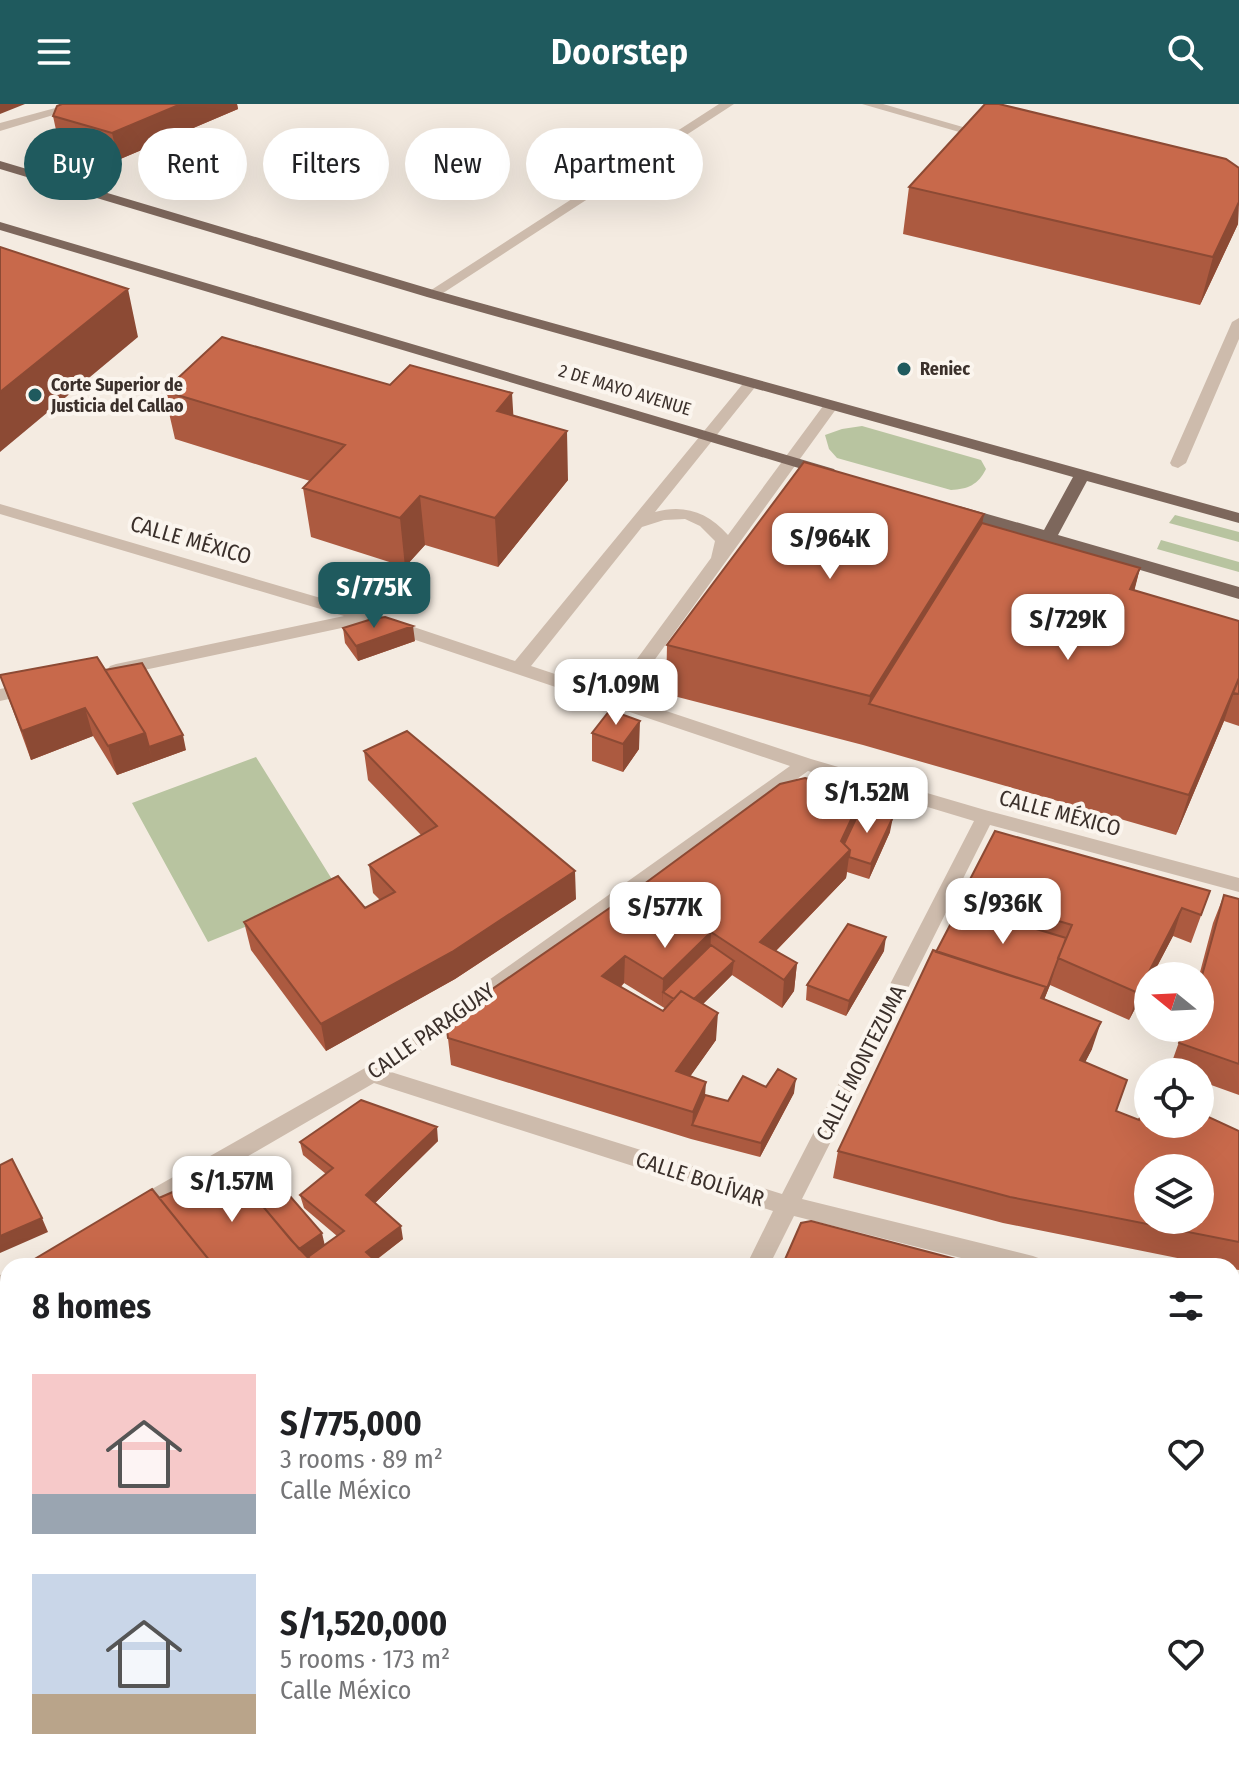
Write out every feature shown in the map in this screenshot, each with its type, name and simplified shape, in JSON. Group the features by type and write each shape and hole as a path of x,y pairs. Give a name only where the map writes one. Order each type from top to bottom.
{"main road":[{"name":"2 DE MAYO AVENUE","path":"0,165 432,294 1239,518"},
{"name":"2 DE MAYO AVENUE","path":"0,226 851,479"},
{"path":"1048,538 1082,475"},
{"path":"942,506 1239,593"}],"street":[{"path":"0,127 84,104"},
{"path":"432,294 728,104"},
{"path":"868,104 1005,141"},
{"path":"1178,463 1239,322"},
{"path":"520,667 751,383"},
{"path":"617,699 831,405"},
{"name":"CALLE MÉXICO","path":"0,509 366,617 805,764 985,817 1239,885"},
{"path":"637,524 659,514 688,514 711,524 723,540 719,559"},
{"path":"92,676 366,617"},
{"path":"0,695 46,685"},
{"name":"CALLE PARAGUAY","path":"117,1220 372,1074 805,764"},
{"name":"CALLE MONTEZUMA","path":"761,1258 985,817"},
{"name":"CALLE BOLÍVAR","path":"372,1074 787,1206 1000,1258"}],"green space":[{"path":"862,426 981,460 986,469 972,485 951,490 837,458 829,449 825,435"},
{"path":"1175,515 1239,532 1239,542 1169,523"},
{"path":"1161,540 1239,562 1239,572 1157,549"},
{"path":"256,757 338,889 208,942 132,803"}],"building":[{"path":"181,104 122,129 95,128 53,116 57,106"},
{"path":"985,104 999,104 1226,159 1239,168 1239,202 1213,257 909,187"},
{"path":"0,247 128,289 0,392"},
{"path":"222,337 390,385 410,365 512,393 497,411 567,431 495,518 420,496 400,518 303,488 345,445 164,391"},
{"path":"804,462 984,514 870,696 667,645"},
{"path":"982,523 1140,568 1130,589 1239,621 1239,678 1189,795 869,704"},
{"path":"385,617 413,626 356,646 343,628 372,619"},
{"path":"97,657 145,733 108,746 85,708 22,731 0,675"},
{"path":"142,663 183,735 149,747 145,733 105,670"},
{"path":"1239,679 1239,694 1233,693"},
{"path":"610,710 640,721 623,744 592,733"},
{"path":"407,731 575,871 452,952 321,1024 244,922 338,876 365,908 395,892 369,865 437,826 364,751"},
{"path":"805,778 863,794 841,841 850,850 760,942 797,963 784,980 711,932 663,979 625,956 602,976 663,1011 681,991 718,1013 676,1071 706,1082 693,1112 448,1038 446,1021 640,887 780,784"},
{"path":"861,808 893,817 871,864 849,857 850,850 844,844"},
{"path":"995,831 1210,891 1201,915 1182,908 1154,962 1134,962 1134,991 1058,958 1072,925 963,893"},
{"path":"1224,895 1239,899 1239,1064 1179,1043 1214,1042 1214,962 1206,962"},
{"path":"960,906 1066,938 1043,999 1046,987 936,952"},
{"path":"848,924 886,937 849,1001 807,985"},
{"path":"711,945 734,961 694,999 681,991 674,999 663,992"},
{"path":"933,950 1046,987 1041,998 1101,1022 1080,1060 1127,1080 1116,1111 1134,1118 1134,1138 1214,1138 1214,1119 1239,1131 1239,1242 1198,1234 1214,1234 1214,1154 1134,1154 1134,1221 1010,1197 838,1151"},
{"path":"778,1069 796,1079 761,1143 692,1125 705,1095 728,1101 743,1076 766,1087"},
{"path":"361,1100 437,1127 366,1195 401,1226 366,1252 372,1258 308,1257 344,1231 300,1195 333,1168 300,1142"},
{"path":"12,1159 42,1218 0,1236 0,1165"},
{"path":"263,1165 322,1233 299,1249 238,1177"},
{"path":"230,1167 308,1258 208,1258 159,1198"},
{"path":"152,1189 208,1258 36,1258"},
{"path":"811,1221 952,1258 786,1258 801,1223"}],"place":[{"name":"Reniec","path":"904,369"},
{"name":"Corte Superior de Justicia del Callao","path":"35,395"}]}
